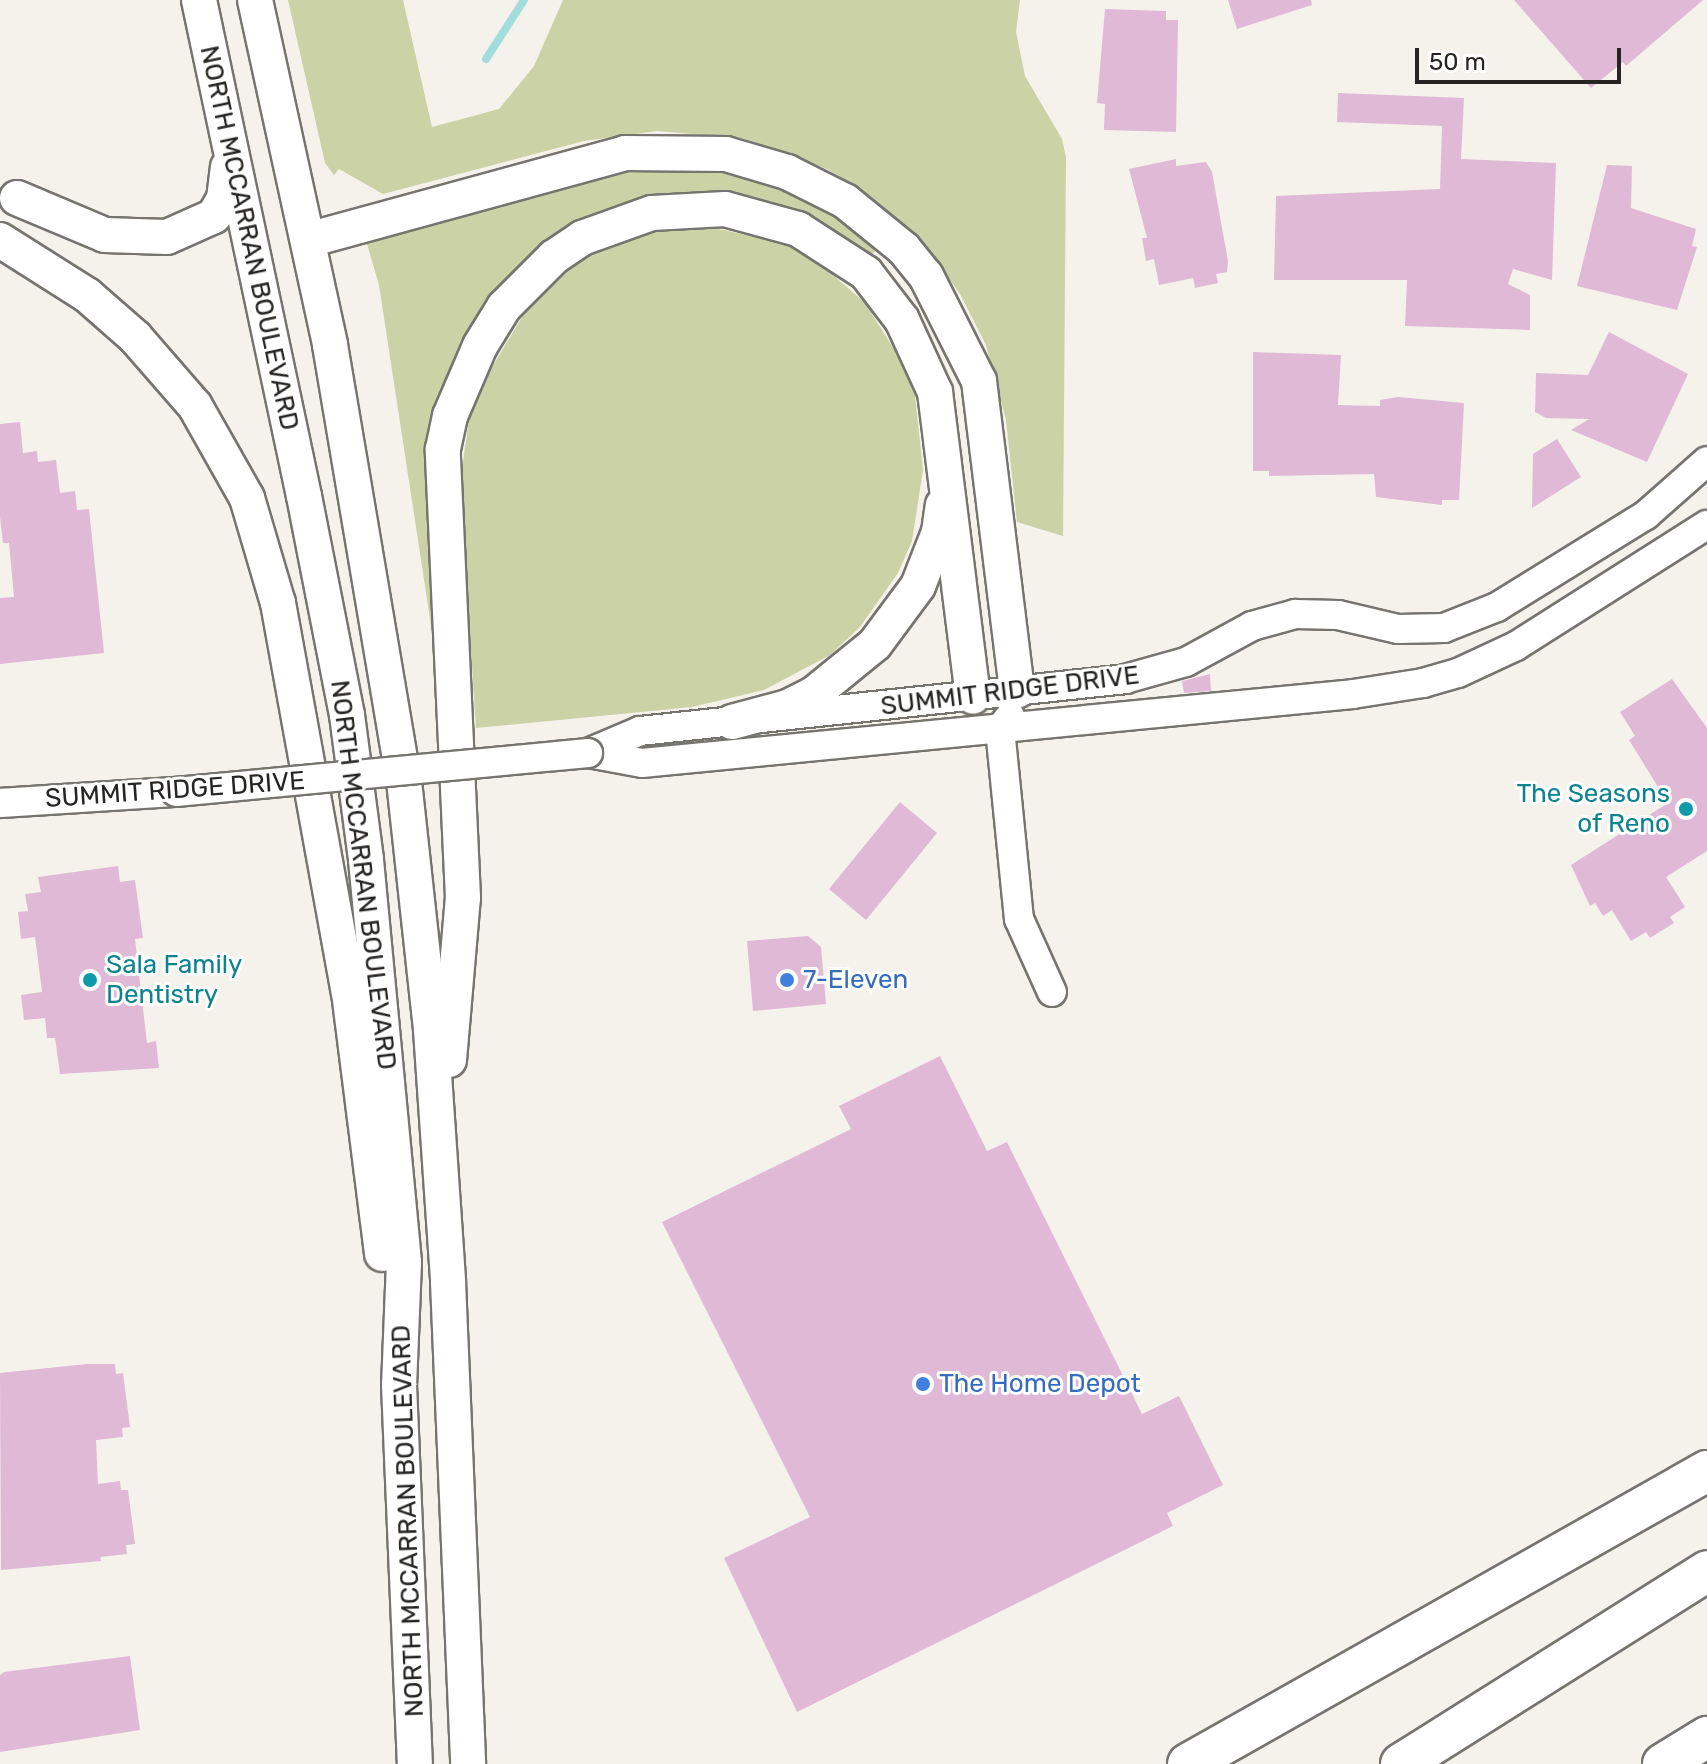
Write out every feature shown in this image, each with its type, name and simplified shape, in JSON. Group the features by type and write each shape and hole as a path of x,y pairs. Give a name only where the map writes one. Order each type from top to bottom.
{"highway":[{"path":"1188,1764 1707,1471"},
{"path":"1401,1764 1707,1571"},
{"path":"1663,1764 1707,1737"}],"main road":[{"name":"NORTH MCCARRAN BOULEVARD","path":"199,0 347,715 398,1176 404,1262 399,1385 415,1764"},
{"name":"NORTH MCCARRAN BOULEVARD","path":"255,0 308,240 386,654 431,1030 468,1764"},
{"path":"9,194 105,235 138,240 195,229 214,216 229,179 222,111"},
{"path":"308,240 625,153 726,154 787,172 845,201 904,249 926,276 979,381 1017,691"},
{"path":"440,1164 463,898 443,449 461,386 504,307 554,257 615,224 689,208 760,216 835,249 884,292 919,353 935,392 943,433 973,697"},
{"path":"0,240 87,295 166,369 225,454 267,552 349,992 399,1385"},
{"path":"732,722 788,707 815,693 875,644 899,615 918,586 939,532 943,433"}],"street":[{"name":"SUMMIT RIDGE DRIVE","path":"588,753 640,731 973,697 1155,672 1208,652 1252,626 1295,614 1338,615 1409,630 1469,621 1646,515 1707,461"},
{"name":"SUMMIT RIDGE DRIVE","path":"0,803 176,792 588,753 642,763 1353,694 1458,673 1516,646 1707,525"},
{"path":"1017,691 1012,714 1000,729 1019,919 1052,992"},
{"path":"973,697 982,715 1000,729"}],"green space":[{"path":"288,0 403,0 432,127 499,109 534,66 563,0 1020,0 1016,32 1025,76 1062,139 1066,157 1063,536 1017,522 1006,420 986,345 960,294 934,257 864,191 827,169 742,138 657,131 584,141 383,194 339,169 334,175 325,163"},
{"path":"607,167 727,168 813,197 880,246 866,260 642,202 463,356 436,658 379,285 365,237"},
{"path":"711,227 785,244 816,260 865,303 904,365 915,395 923,470 912,541 898,573 860,627 830,655 764,690 692,707 476,728 460,482 469,420 482,384 525,312 579,261 644,233"}],"building":[{"path":"1228,0 1311,0 1312,5 1237,29"},
{"path":"1514,0 1703,0 1626,66 1623,62 1591,88"},
{"path":"1105,9 1166,11 1166,20 1178,20 1176,132 1104,130 1105,104 1097,103"},
{"path":"1338,93 1464,98 1461,159 1556,163 1552,280 1513,269 1508,284 1530,295 1530,330 1405,326 1407,280 1274,280 1276,196 1440,189 1442,126 1337,122"},
{"path":"1176,159 1176,166 1206,162 1212,172 1228,261 1227,272 1216,274 1218,283 1195,288 1193,278 1159,285 1154,259 1146,261 1142,238 1147,238 1129,169"},
{"path":"1607,165 1632,166 1631,208 1696,229 1692,246 1697,247 1677,310 1577,286"},
{"path":"1609,332 1688,374 1647,462 1571,430 1589,419 1546,418 1535,412 1536,373 1588,375"},
{"path":"1253,352 1341,355 1338,405 1380,406 1380,400 1398,397 1464,403 1459,500 1442,500 1442,505 1376,497 1374,474 1269,476 1269,471 1253,471"},
{"path":"20,422 23,453 37,451 38,462 56,460 60,493 75,491 77,510 89,509 104,653 0,664 0,598 14,597 9,543 3,543 0,517 0,424"},
{"path":"1557,439 1581,477 1532,508 1533,454"},
{"path":"1210,674 1211,691 1184,693 1182,681"},
{"name":"The Seasons of Reno","path":"1672,679 1707,728 1707,851 1666,877 1685,907 1670,917 1674,923 1650,938 1646,932 1631,941 1612,910 1603,916 1595,903 1590,906 1571,865 1668,803 1629,740 1635,736 1620,712"},
{"path":"900,802 937,833 866,920 829,889"},
{"name":"Sala Family Dentistry","path":"118,866 120,882 135,880 143,938 135,939 147,1043 156,1041 159,1068 60,1074 55,1038 47,1038 45,1018 24,1020 21,995 42,992 35,937 21,939 18,912 28,911 25,894 41,892 38,877"},
{"name":"7-Eleven","path":"808,936 821,947 826,1004 753,1011 747,941"},
{"name":"The Home Depot","path":"940,1056 987,1151 1007,1142 1142,1414 1179,1396 1223,1485 1167,1513 1173,1526 797,1712 724,1558 810,1517 662,1222 851,1129 839,1106"},
{"path":"115,1364 116,1374 123,1373 130,1427 122,1428 123,1437 96,1440 98,1484 120,1481 121,1490 128,1490 135,1544 126,1545 127,1554 100,1557 101,1561 1,1570 0,1373"},
{"path":"130,1656 140,1730 0,1752 0,1675 4,1672"}],"waterway":[{"path":"486,59 524,0"}],"place":[{"name":"The Seasons of Reno","path":"1686,809"},
{"name":"Sala Family Dentistry","path":"90,980"},
{"name":"7-Eleven","path":"787,980"},
{"name":"The Home Depot","path":"923,1384"}]}
